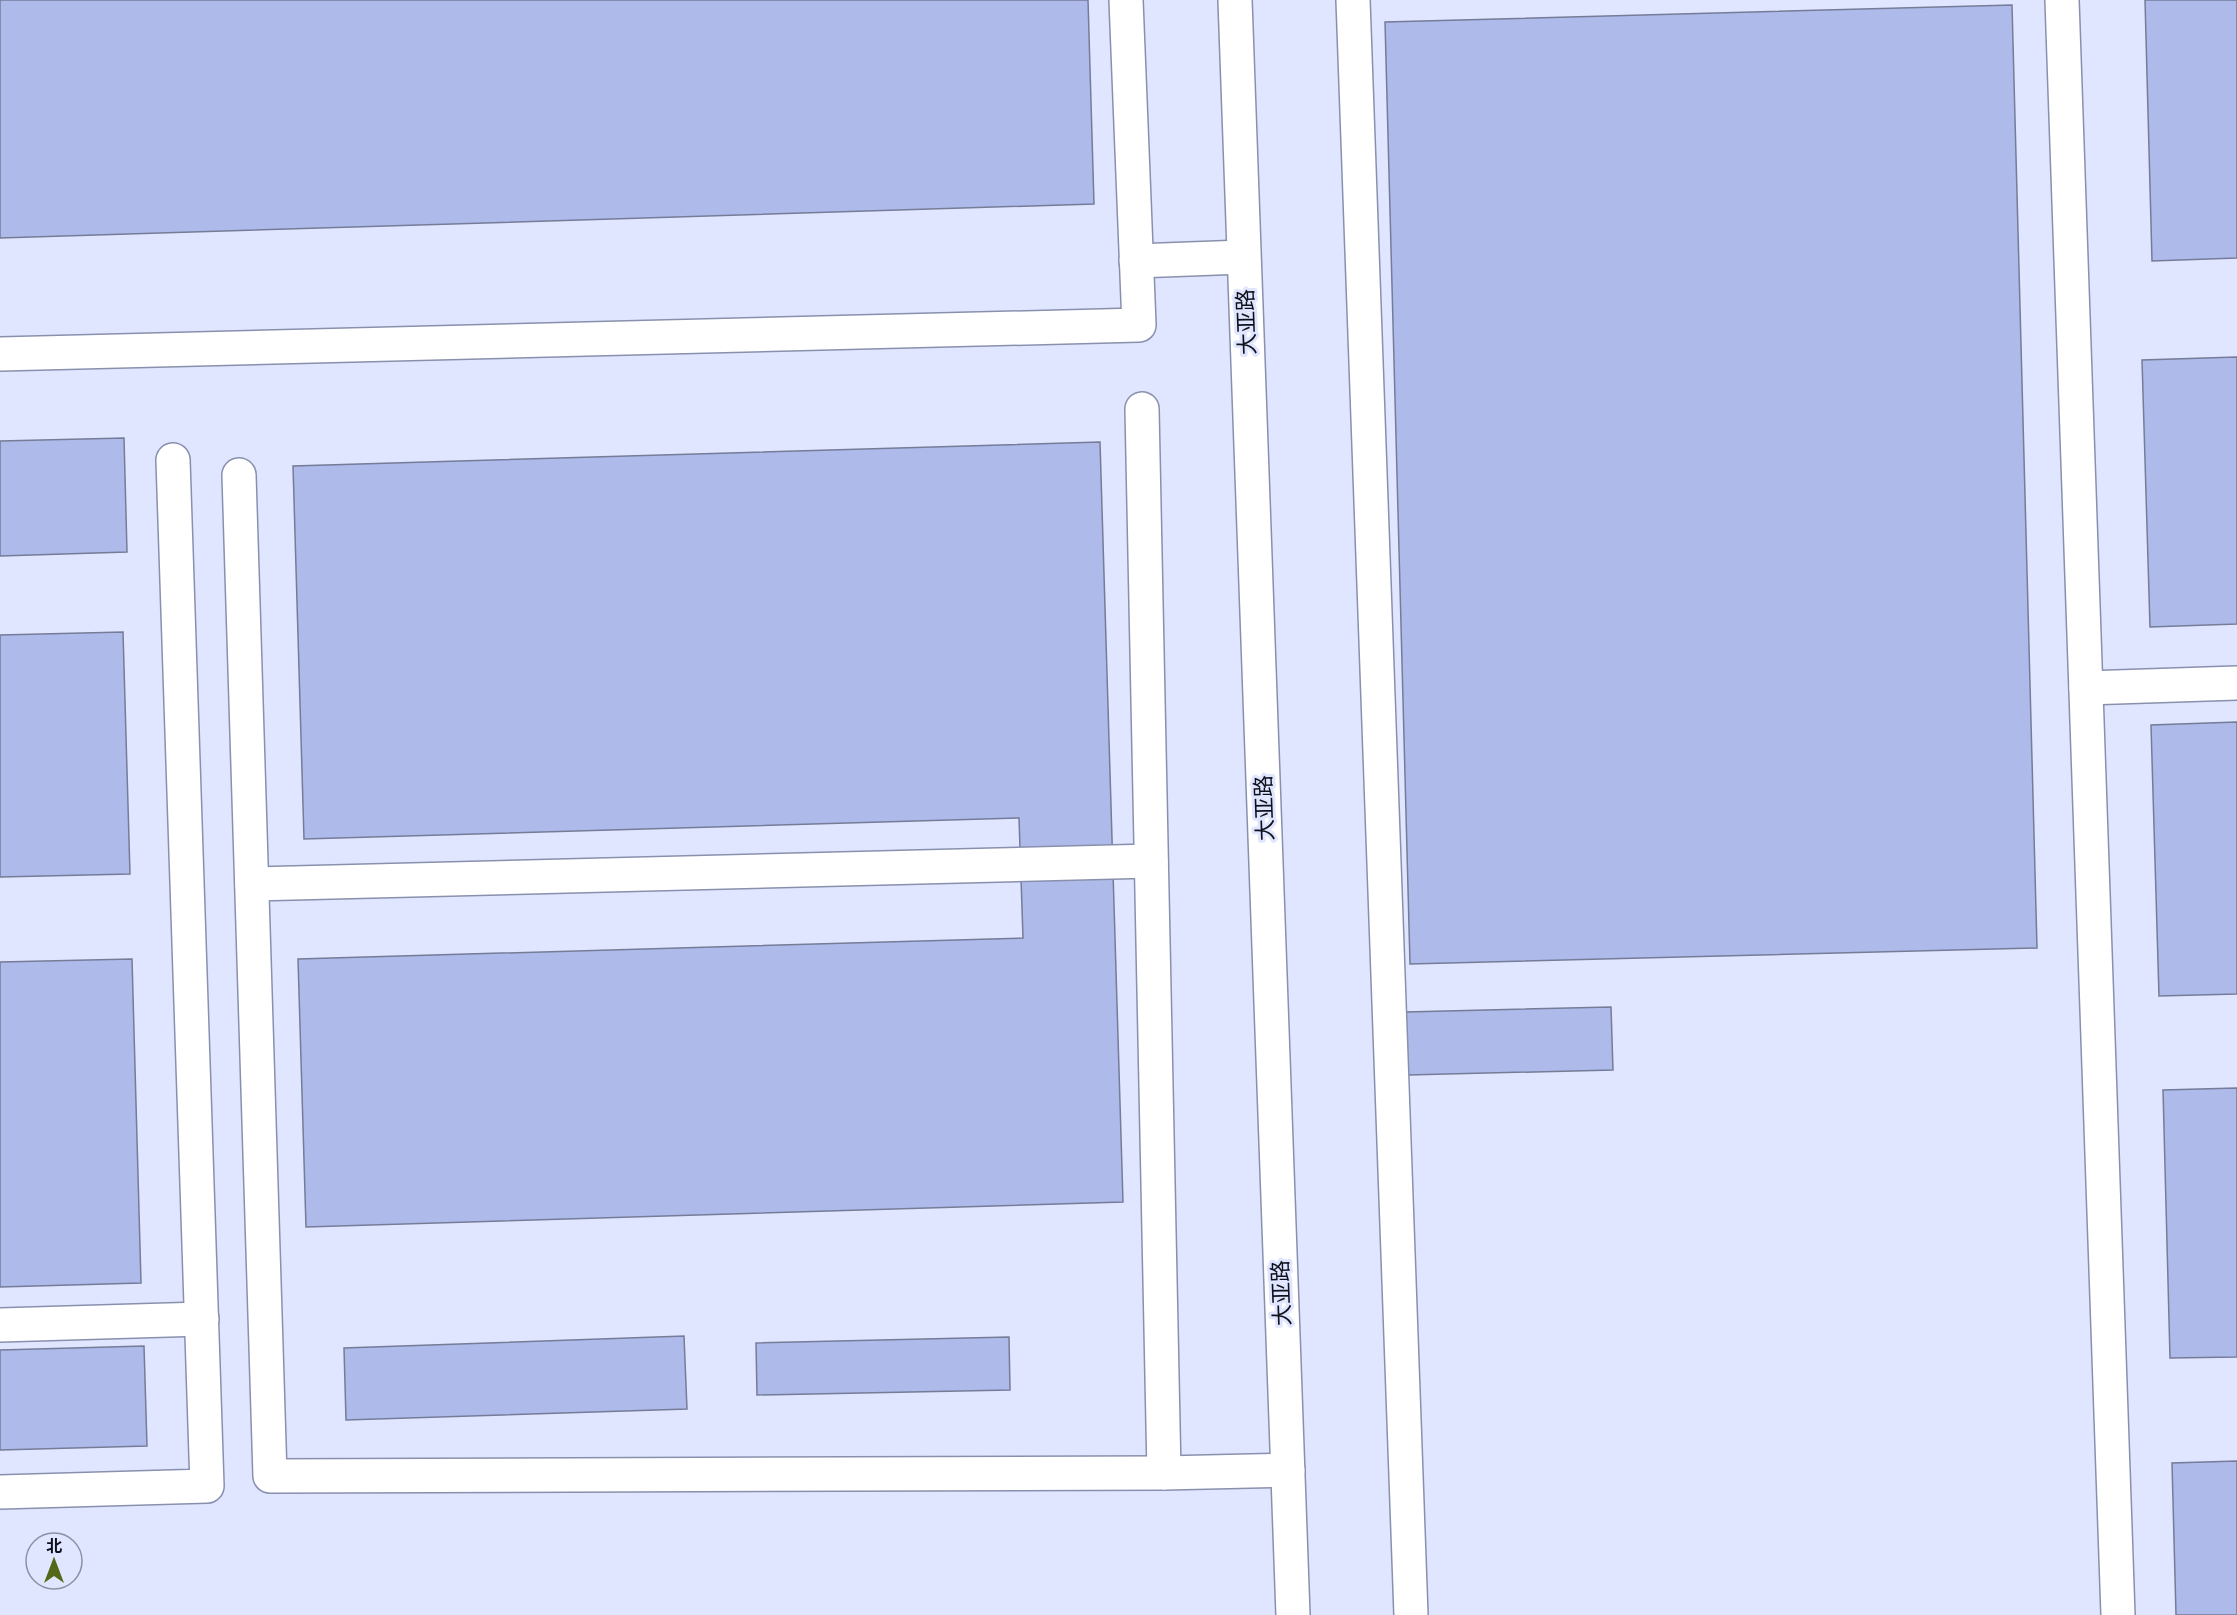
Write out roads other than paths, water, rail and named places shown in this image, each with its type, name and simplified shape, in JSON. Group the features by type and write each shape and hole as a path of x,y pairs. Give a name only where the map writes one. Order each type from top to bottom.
{"street":[{"path":"0,354 1139,325 1126,0"},
{"name":"大亚路","path":"1235,0 1293,1615"},
{"path":"1353,0 1411,1615"},
{"path":"2062,0 2118,1615"},
{"path":"1136,261 1244,257"},
{"path":"1142,409 1164,1473"},
{"path":"0,1492 207,1486 173,460"},
{"path":"239,475 270,1476 1164,1473 1288,1470"},
{"path":"2086,688 2237,683"},
{"path":"252,884 1151,861"},
{"path":"0,1325 202,1319"}]}
